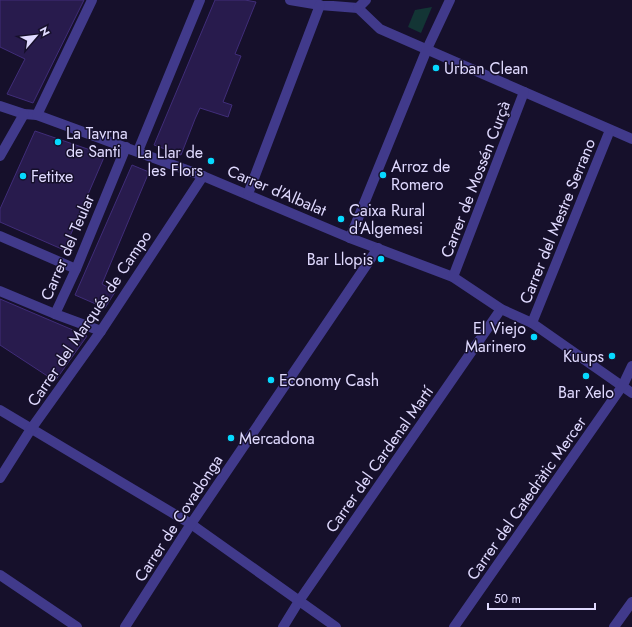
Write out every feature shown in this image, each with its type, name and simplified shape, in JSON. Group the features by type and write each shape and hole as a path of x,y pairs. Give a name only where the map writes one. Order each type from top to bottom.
{"street":[{"path":"36,115 92,0"},
{"path":"138,151 200,0"},
{"path":"290,0 320,5 358,8 380,29 632,139"},
{"path":"358,8 366,0"},
{"path":"350,238 427,49 450,0"},
{"path":"248,194 320,5"},
{"name":"Carrer de Mossén Curçà","path":"453,277 524,92"},
{"name":"Carrer d'Albalat","path":"0,106 24,114 36,115 138,151 248,194 350,238 453,277 501,309 532,322 632,393"},
{"path":"0,156 24,114"},
{"name":"Carrer del Mestre Serrano","path":"532,322 610,130"},
{"name":"Carrer del Teular","path":"101,331 55,314 76,268 126,147"},
{"name":"Carrer del Marqués de Campo","path":"0,478 31,429 101,331 203,176"},
{"path":"0,236 76,268"},
{"name":"Carrer de Covadonga","path":"125,627 191,524 378,248"},
{"path":"0,291 55,314"},
{"name":"Carrer del Cardenal Martí","path":"283,627 299,601 501,309"},
{"name":"Carrer del Catedràtic Mercer","path":"454,627 623,386 632,366"},
{"path":"0,410 191,524 336,627"},
{"path":"0,575 77,627"},
{"path":"614,627 632,602"}],"green space":[{"path":"432,7 421,33 408,27 415,10"}],"building":[{"path":"0,0 84,0 33,103 7,94 25,59 0,47"},
{"path":"215,0 245,0 256,2 235,54 241,56 223,102 232,105 228,117 200,108 181,155 154,145"},
{"path":"35,131 105,155 64,250 0,222 0,209"},
{"path":"132,165 149,172 102,284 115,292 105,308 75,295"},
{"path":"0,299 87,336 55,381 0,345"}],"place":[{"name":"Urban Clean","path":"436,68"},
{"name":"La Tavrna de Santi","path":"58,142"},
{"name":"La Llar de les Flors","path":"211,161"},
{"name":"Arroz de Romero","path":"383,175"},
{"name":"Fetitxe","path":"23,176"},
{"name":"Caixa Rural d'Algemesi","path":"341,219"},
{"name":"Bar Llopis","path":"381,259"},
{"name":"El Viejo Marinero","path":"534,337"},
{"name":"Kuups","path":"612,356"},
{"name":"Bar Xelo","path":"586,376"},
{"name":"Economy Cash","path":"271,380"},
{"name":"Mercadona","path":"231,438"}]}
